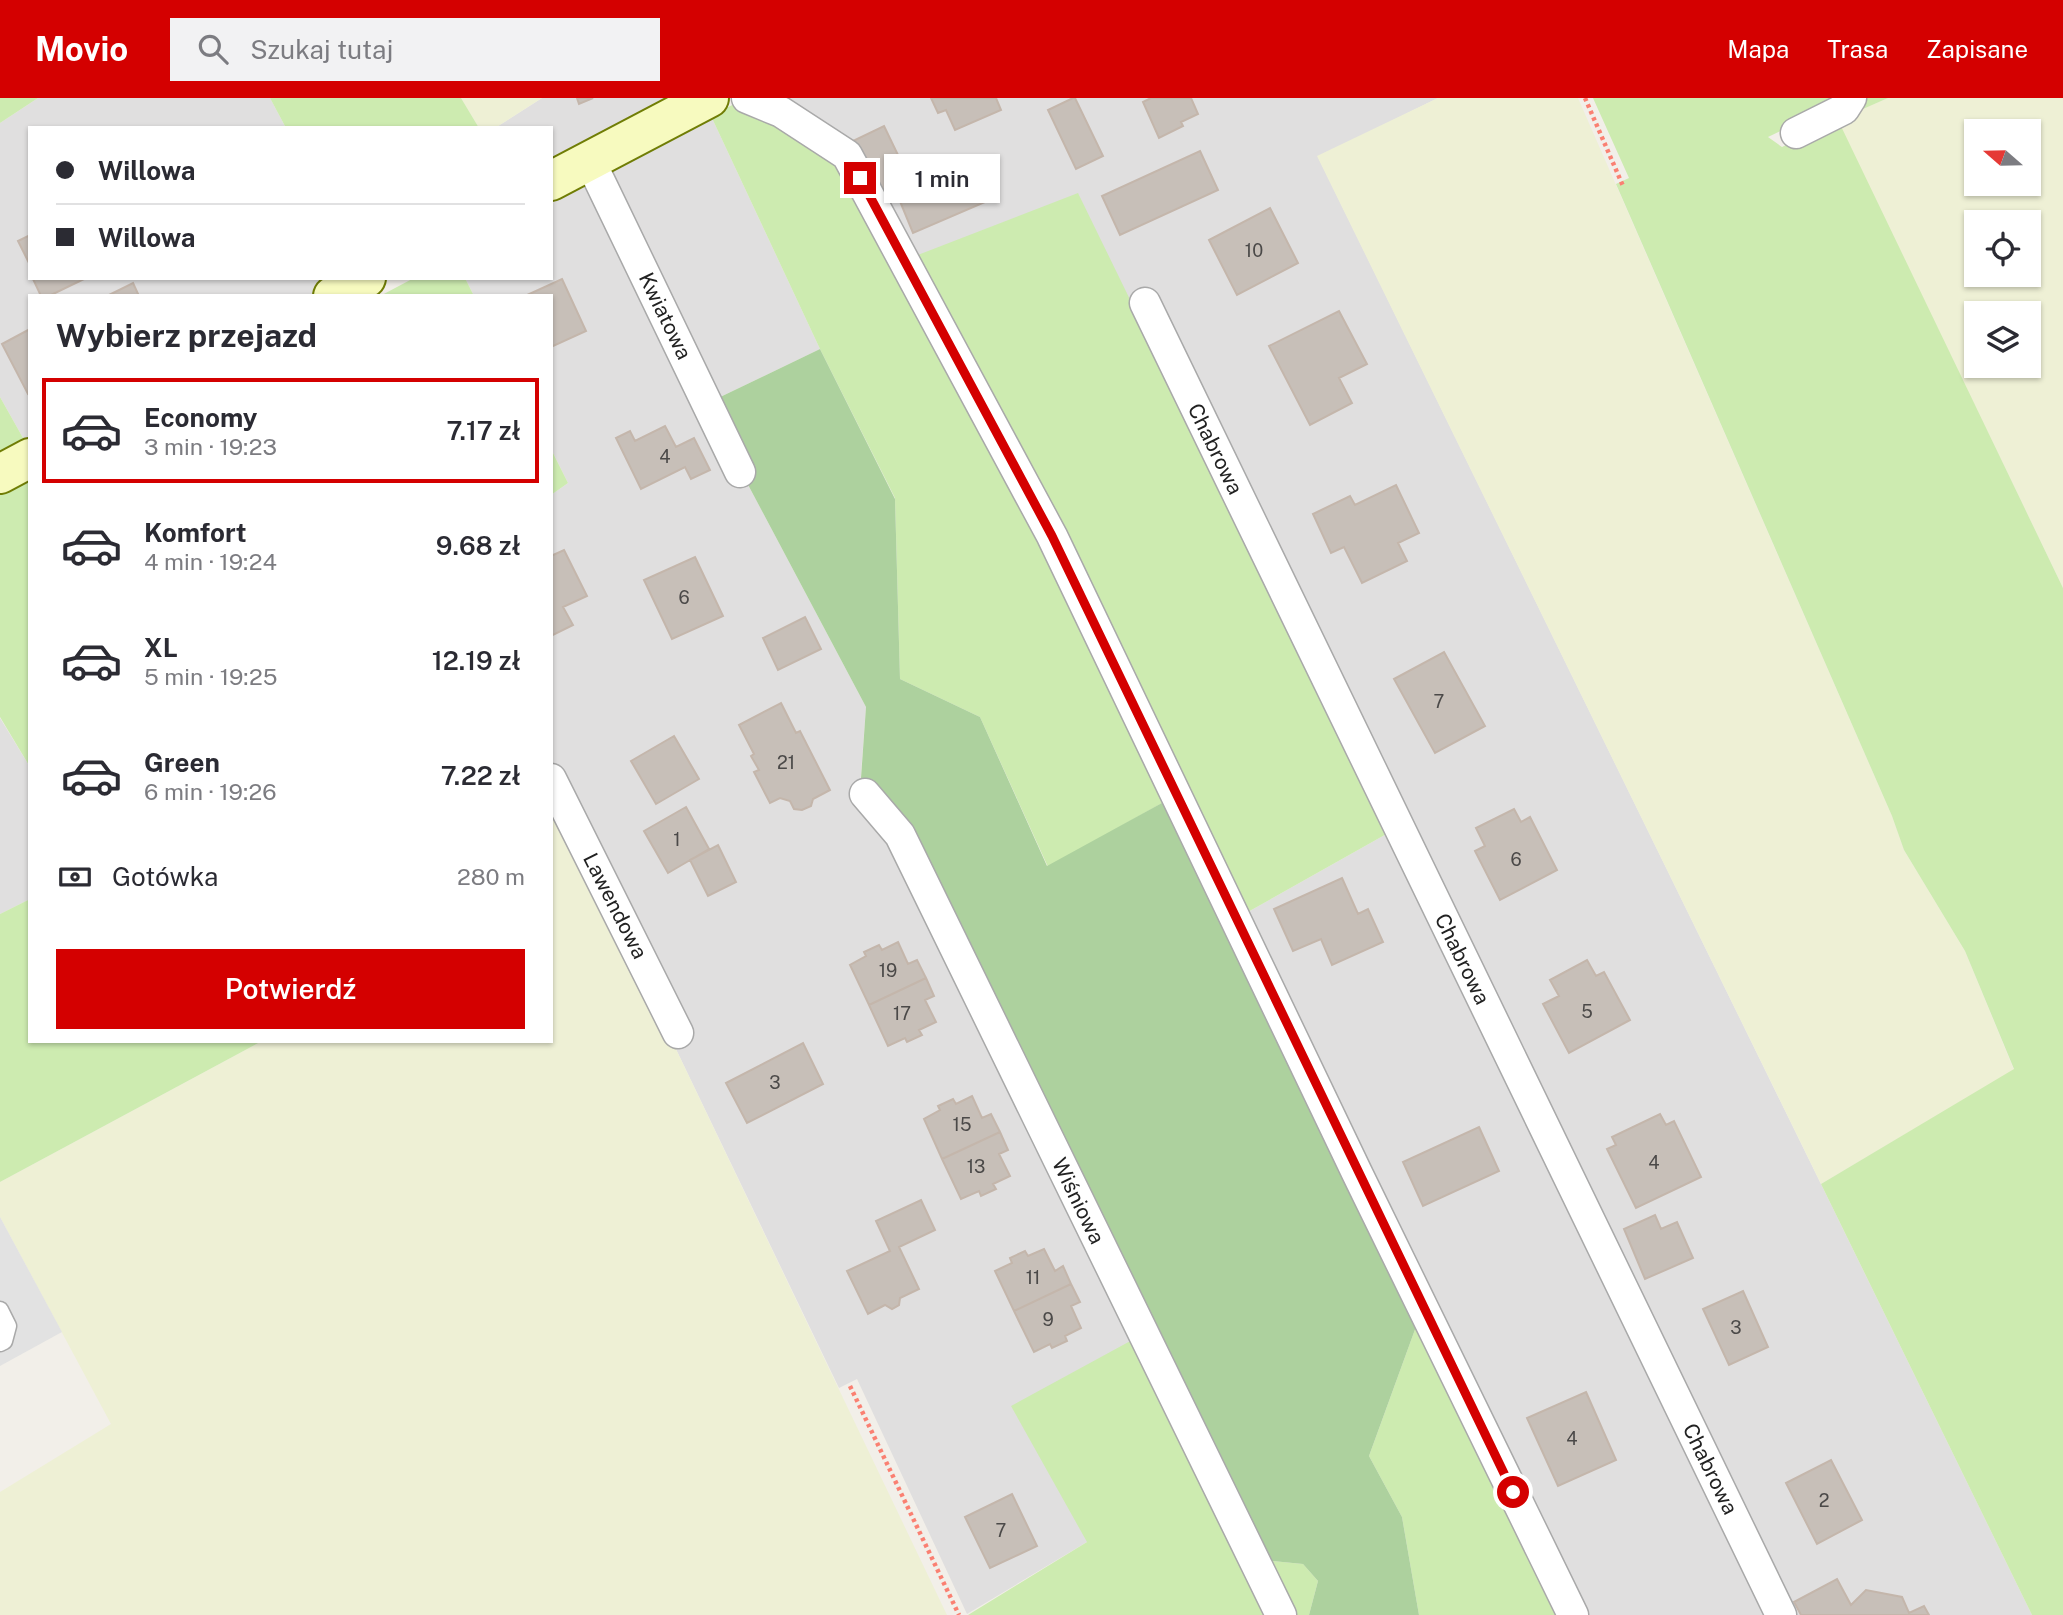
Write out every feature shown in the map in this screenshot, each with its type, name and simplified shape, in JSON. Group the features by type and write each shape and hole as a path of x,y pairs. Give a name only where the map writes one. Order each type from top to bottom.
{"street":[{"path":"553,180 709,98"},
{"path":"747,98 781,112 847,155 1052,536 1357,1173 1573,1615"},
{"path":"1796,133 1844,109 1852,98"},
{"name":"Kwiatowa","path":"590,161 740,472"},
{"path":"337,294 362,280"},
{"name":"Chabrowa","path":"1144,303 1781,1615"},
{"path":"0,474 28,459"},
{"name":"Lawendowa","path":"553,783 678,1033"},
{"name":"Wiśniowa","path":"865,794 900,835 1281,1615"}],"lane":[{"path":"0,1310 8,1326 4,1341 0,1343"}],"path":[{"path":"1585,98 1623,186"},
{"path":"850,1386 959,1615"}],"shaded area":[{"path":"38,98 270,98 285,126 28,126 28,280 341,280 315,294 28,294 27,445 0,397 0,123"},
{"path":"542,98 684,98 553,170 553,126 498,126"},
{"path":"768,98 1438,98 1318,157 2032,1615 1792,1615 1134,305 910,258"},
{"path":"711,116 820,349 714,400 603,173"},
{"path":"588,183 866,707 859,801 898,847 1134,1339 1087,1542 967,1614 857,1379 839,1388 674,1045 553,766 553,494 568,483 553,453 553,294 473,294 466,280 553,280 553,203"},
{"path":"0,718 28,764 28,900 0,914"},
{"path":"1390,832 1770,1615 1586,1615 1246,913"},
{"path":"0,1217 62,1332 0,1366"}],"green space":[{"path":"0,98 38,98 0,123"},
{"path":"270,98 461,98 478,126 285,126"},
{"path":"461,98 542,98 498,126 478,126"},
{"path":"1438,98 1578,98 1892,816 1904,850 1965,951 2014,1070 1821,1184 1317,156"},
{"path":"1593,98 1843,98 1840,102 1768,137 1782,147 1837,120 1859,98 1888,98 1838,120 2063,588 2063,1615 2032,1615 1821,1184 2014,1069 1965,951 1904,850 1892,816 1616,184 1629,178"},
{"path":"1888,98 2063,98 2063,588 1837,120"},
{"path":"736,103 842,162 1171,798 1048,867 980,717 900,679 895,498 820,349 711,116"},
{"path":"1078,193 1390,832 1246,913 910,258"},
{"path":"410,280 466,280 473,294 384,294"},
{"path":"820,349 895,499 900,679 980,717 1047,866 1171,798 1417,1324 1369,1456 1402,1517 1419,1615 1309,1615 1318,1581 1303,1564 1262,1560 906,828 861,778 866,707 745,479 714,400"},
{"path":"0,397 27,445 0,459"},
{"path":"553,453 568,483 553,494"},
{"path":"28,479 28,764 0,717 0,494"},
{"path":"560,817 674,1045 947,1615 0,1615 0,1492 111,1424 0,1217 0,1182 258,1043 553,1043 553,821"},
{"path":"28,900 28,1043 258,1043 0,1182 0,914"},
{"path":"1417,1324 1563,1615 1419,1615 1402,1517 1369,1456"},
{"path":"1134,1339 1269,1615 968,1615 1087,1542 1011,1406"},
{"path":"1262,1560 1303,1564 1318,1581 1309,1615 1289,1615"}],"building":[{"path":"577,98 593,98 579,104"},
{"path":"931,98 996,98 1001,110 955,130 946,110 938,113"},
{"path":"1073,98 1103,156 1076,169 1048,110"},
{"path":"1151,98 1191,98 1198,114 1181,122 1183,126 1159,138 1143,102"},
{"path":"884,126 911,182 881,197 853,141"},
{"path":"1200,151 1218,190 1120,235 1102,196"},
{"path":"976,161 992,199 913,233 897,194"},
{"path":"1270,208 1298,263 1237,295 1209,240"},
{"path":"28,236 28,261 18,241"},
{"path":"562,279 586,331 553,346 553,294 529,294"},
{"path":"33,280 82,280 53,294 40,294"},
{"path":"133,283 138,294 111,294"},
{"path":"1339,311 1367,364 1339,378 1352,403 1310,425 1269,346"},
{"path":"28,330 28,394 2,344"},
{"path":"665,426 676,447 694,438 710,470 691,479 685,467 641,489 616,438 630,431 635,441"},
{"path":"1396,485 1419,533 1398,543 1407,561 1362,583 1344,547 1331,553 1313,514 1350,496 1355,505"},
{"path":"564,550 587,596 563,607 573,625 553,635 553,555"},
{"path":"695,557 723,616 672,639 644,580"},
{"path":"805,617 821,649 778,670 763,638"},
{"path":"1444,652 1485,726 1435,753 1394,679"},
{"path":"781,703 796,733 800,731 830,790 813,799 811,806 802,810 794,809 790,801 780,798 770,803 754,772 759,770 751,756 754,754 739,725"},
{"path":"674,736 699,779 656,804 631,761"},
{"path":"686,807 709,849 668,873 644,831"},
{"path":"1514,809 1521,822 1530,817 1557,870 1500,900 1475,851 1485,846 1476,828"},
{"path":"718,845 736,882 708,896 690,860"},
{"path":"1342,878 1358,914 1368,909 1383,942 1332,965 1321,939 1293,951 1274,909"},
{"path":"898,942 908,964 917,960 926,978 869,1005 850,965 866,956 864,952 879,945 882,950"},
{"path":"1587,960 1596,976 1604,972 1630,1020 1569,1053 1543,1004 1559,996 1550,980"},
{"path":"926,978 934,996 925,1000 936,1022 919,1030 922,1035 907,1042 905,1038 888,1046 869,1005"},
{"path":"803,1043 823,1084 747,1123 726,1083"},
{"path":"972,1096 982,1118 991,1114 1000,1132 942,1159 924,1119 940,1110 938,1106 953,1099 956,1104"},
{"path":"1660,1114 1666,1125 1674,1121 1701,1177 1636,1208 1607,1149 1616,1145 1612,1137"},
{"path":"1479,1127 1499,1171 1423,1206 1403,1162"},
{"path":"1000,1132 1008,1150 999,1154 1010,1176 993,1184 996,1189 981,1196 979,1191 961,1199 942,1159"},
{"path":"921,1200 935,1230 899,1247 919,1289 900,1298 899,1305 892,1309 885,1305 868,1314 847,1271 890,1251 876,1221"},
{"path":"1655,1215 1661,1229 1677,1222 1693,1258 1645,1279 1624,1229"},
{"path":"1044,1249 1055,1271 1063,1266 1071,1284 1014,1311 995,1271 1012,1263 1010,1258 1025,1251 1028,1256"},
{"path":"1071,1284 1080,1302 1071,1306 1081,1328 1065,1336 1067,1341 1052,1348 1050,1344 1034,1352 1014,1311"},
{"path":"1743,1291 1768,1347 1729,1365 1703,1309"},
{"path":"1586,1392 1616,1460 1558,1486 1527,1418"},
{"path":"1831,1460 1862,1520 1817,1544 1786,1483"},
{"path":"1012,1494 1037,1546 990,1568 965,1517"},
{"path":"1837,1579 1851,1605 1866,1590 1902,1597 1909,1613 1924,1606 1929,1615 1801,1615 1794,1602"}],"route":[{"path":"860,178 1052,536 1513,1492"}]}
